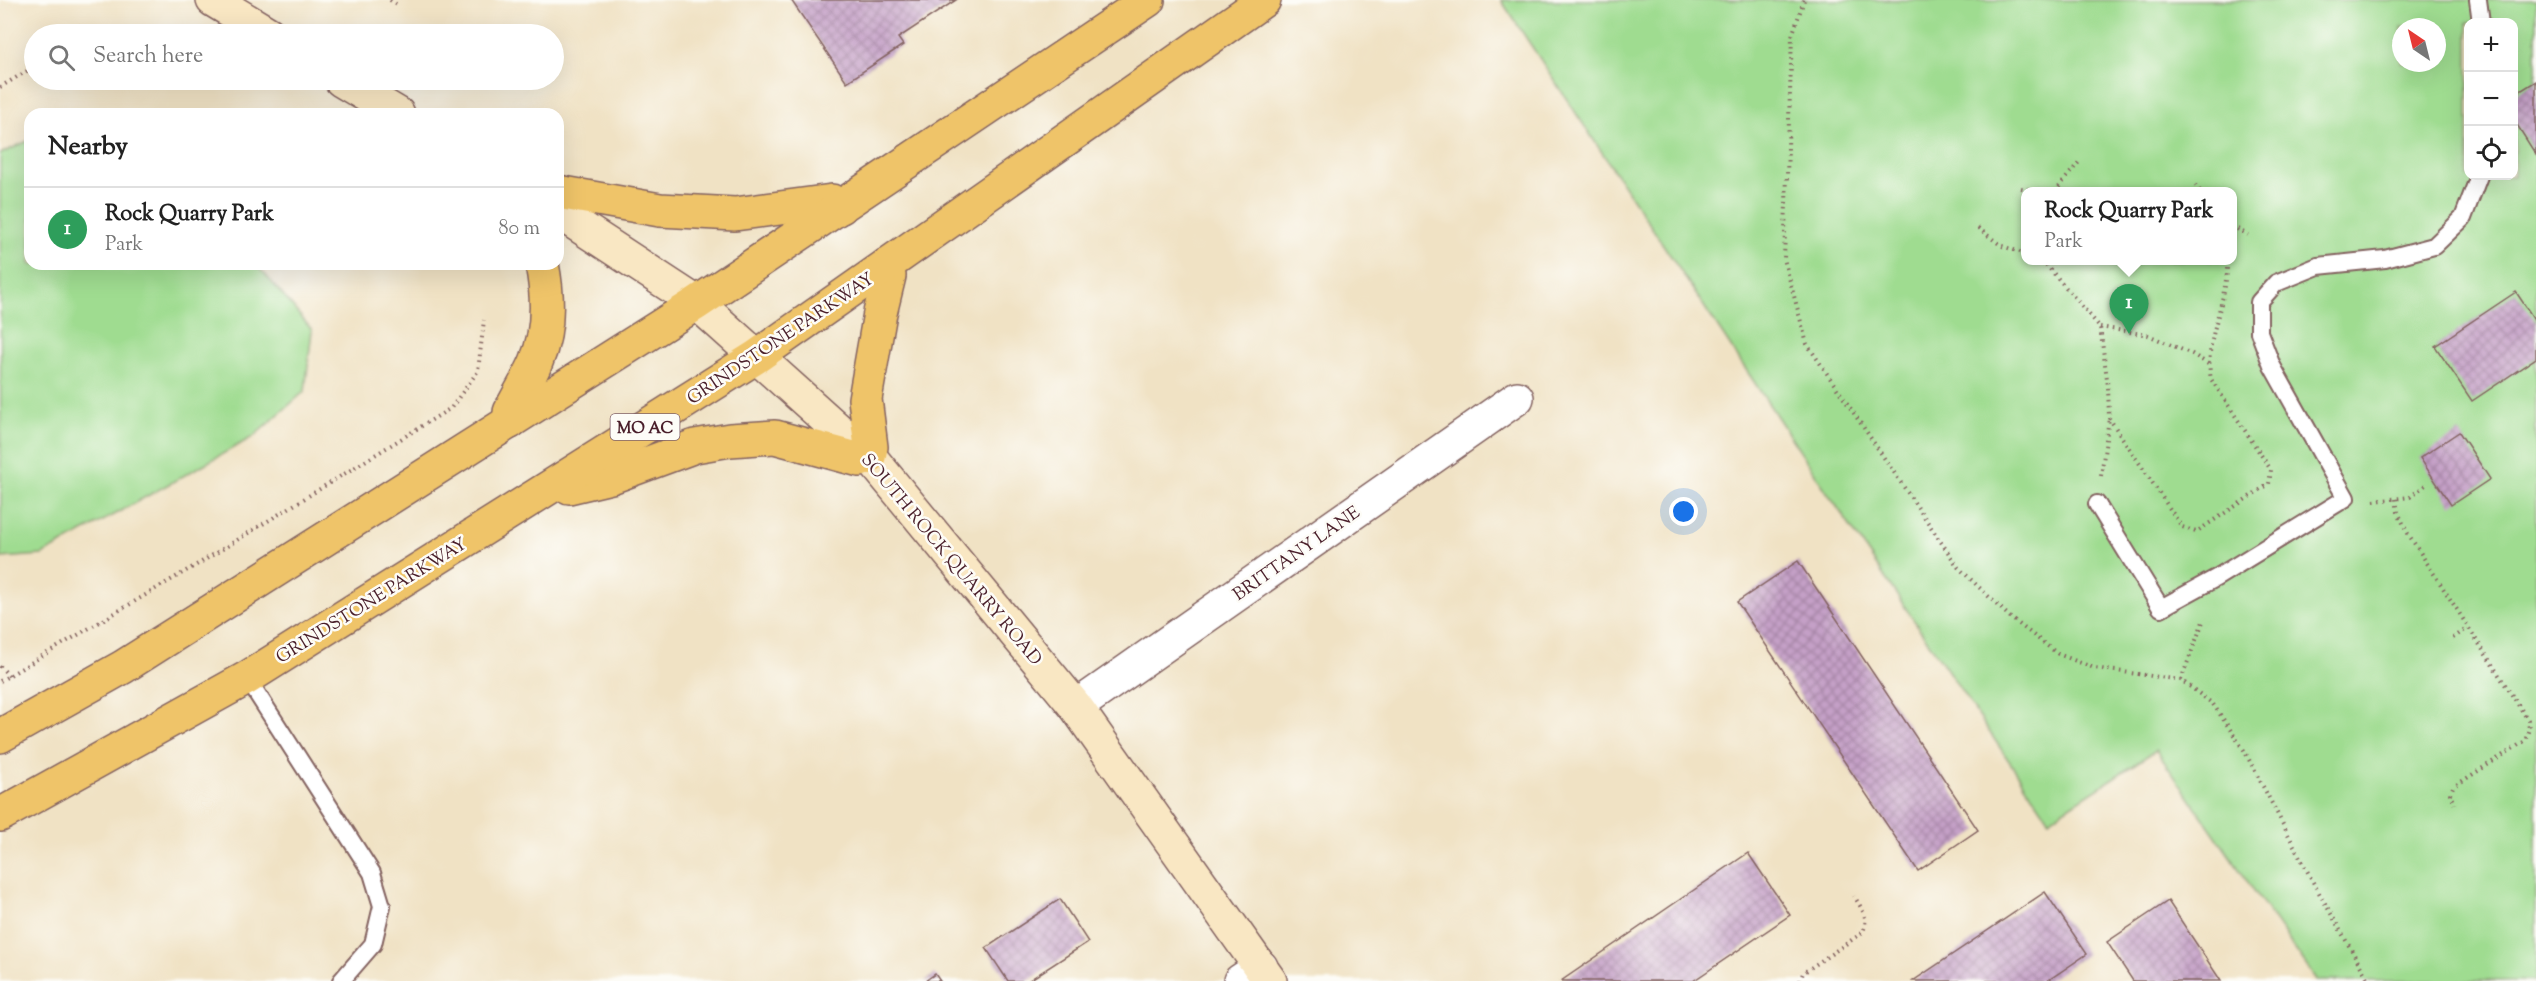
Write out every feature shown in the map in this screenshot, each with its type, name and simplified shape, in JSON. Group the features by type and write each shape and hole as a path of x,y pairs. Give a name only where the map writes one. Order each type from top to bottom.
{"main road":[{"path":"0,736 123,667 697,303 1148,0"},
{"name":"GRINDSTONE PARKWAY","path":"0,815 247,678 756,357 1264,0"},
{"path":"564,193 660,210 735,214 832,201 841,207"},
{"path":"560,481 569,487 611,477 695,446 776,437 860,460 868,457 872,447 865,399 889,276 887,265"},
{"path":"510,422 510,412 537,360 547,314 543,270"}],"street":[{"path":"213,0 253,24"},
{"path":"358,90 388,108"},
{"name":"SOUTH ROCK QUARRY ROAD","path":"564,216 697,303 868,457 1076,707 1257,976"},
{"name":"BRITTANY LANE","path":"1076,707 1517,398"}],"lane":[{"path":"2478,0 2480,18"},
{"path":"2097,504 2161,608 2216,578 2346,498 2272,366 2259,332 2259,302 2276,283 2318,266 2385,259 2434,246 2463,218 2477,180"},
{"path":"247,678 372,873 382,906 373,944 346,978 341,981"}],"path":[{"path":"390,0 396,4"},
{"path":"1804,0 1792,36 1784,259 1807,344 1958,567 2011,618 2058,654 2094,668 2181,680 2213,704 2244,750 2368,981"},
{"path":"0,87 24,73"},
{"path":"2059,187 2079,162"},
{"path":"1978,228 2002,246 2021,253"},
{"path":"2237,229 2248,235"},
{"path":"2046,265 2100,327 2108,386 2109,417 2097,504"},
{"path":"2109,417 2182,527 2196,532 2269,484 2271,470 2211,379 2208,364 2228,276 2227,265"},
{"path":"0,681 203,561 451,408 478,370 484,320"},
{"path":"2100,327 2148,335 2192,354 2208,364"},
{"path":"2346,498 2375,501 2410,497 2428,483"},
{"path":"2396,499 2398,512 2407,532 2523,709 2529,729 2524,741 2453,787 2450,794 2454,804"},
{"path":"2181,680 2216,578"},
{"path":"2452,638 2468,628"},
{"path":"0,666 9,676"},
{"path":"1800,981 1803,974 1862,933 1866,925 1866,916 1854,896"}],"green space":[{"path":"1501,0 2536,0 2536,981 2317,981 2156,750 2049,820 1827,492"},
{"path":"24,143 24,270 261,270 312,330 305,391 253,437 42,555 1,558 0,154"}],"building":[{"path":"791,0 956,0 898,38 903,45 847,82"},
{"path":"2536,81 2536,155 2518,126 2518,92"},
{"path":"2516,292 2536,322 2536,358 2472,401 2435,346"},
{"path":"2459,432 2490,479 2451,505 2420,458"},
{"path":"1798,561 1978,830 1918,871 1737,602"},
{"path":"1748,853 1790,915 1693,981 1561,981"},
{"path":"2045,892 2087,954 2047,981 1913,981"},
{"path":"1060,899 1088,942 1028,981 1008,981 986,948"},
{"path":"2168,901 2221,981 2133,981 2107,942"},
{"path":"935,974 940,981 925,981"}],"place":[{"name":"Rock Quarry Park","path":"2129,334"}]}
